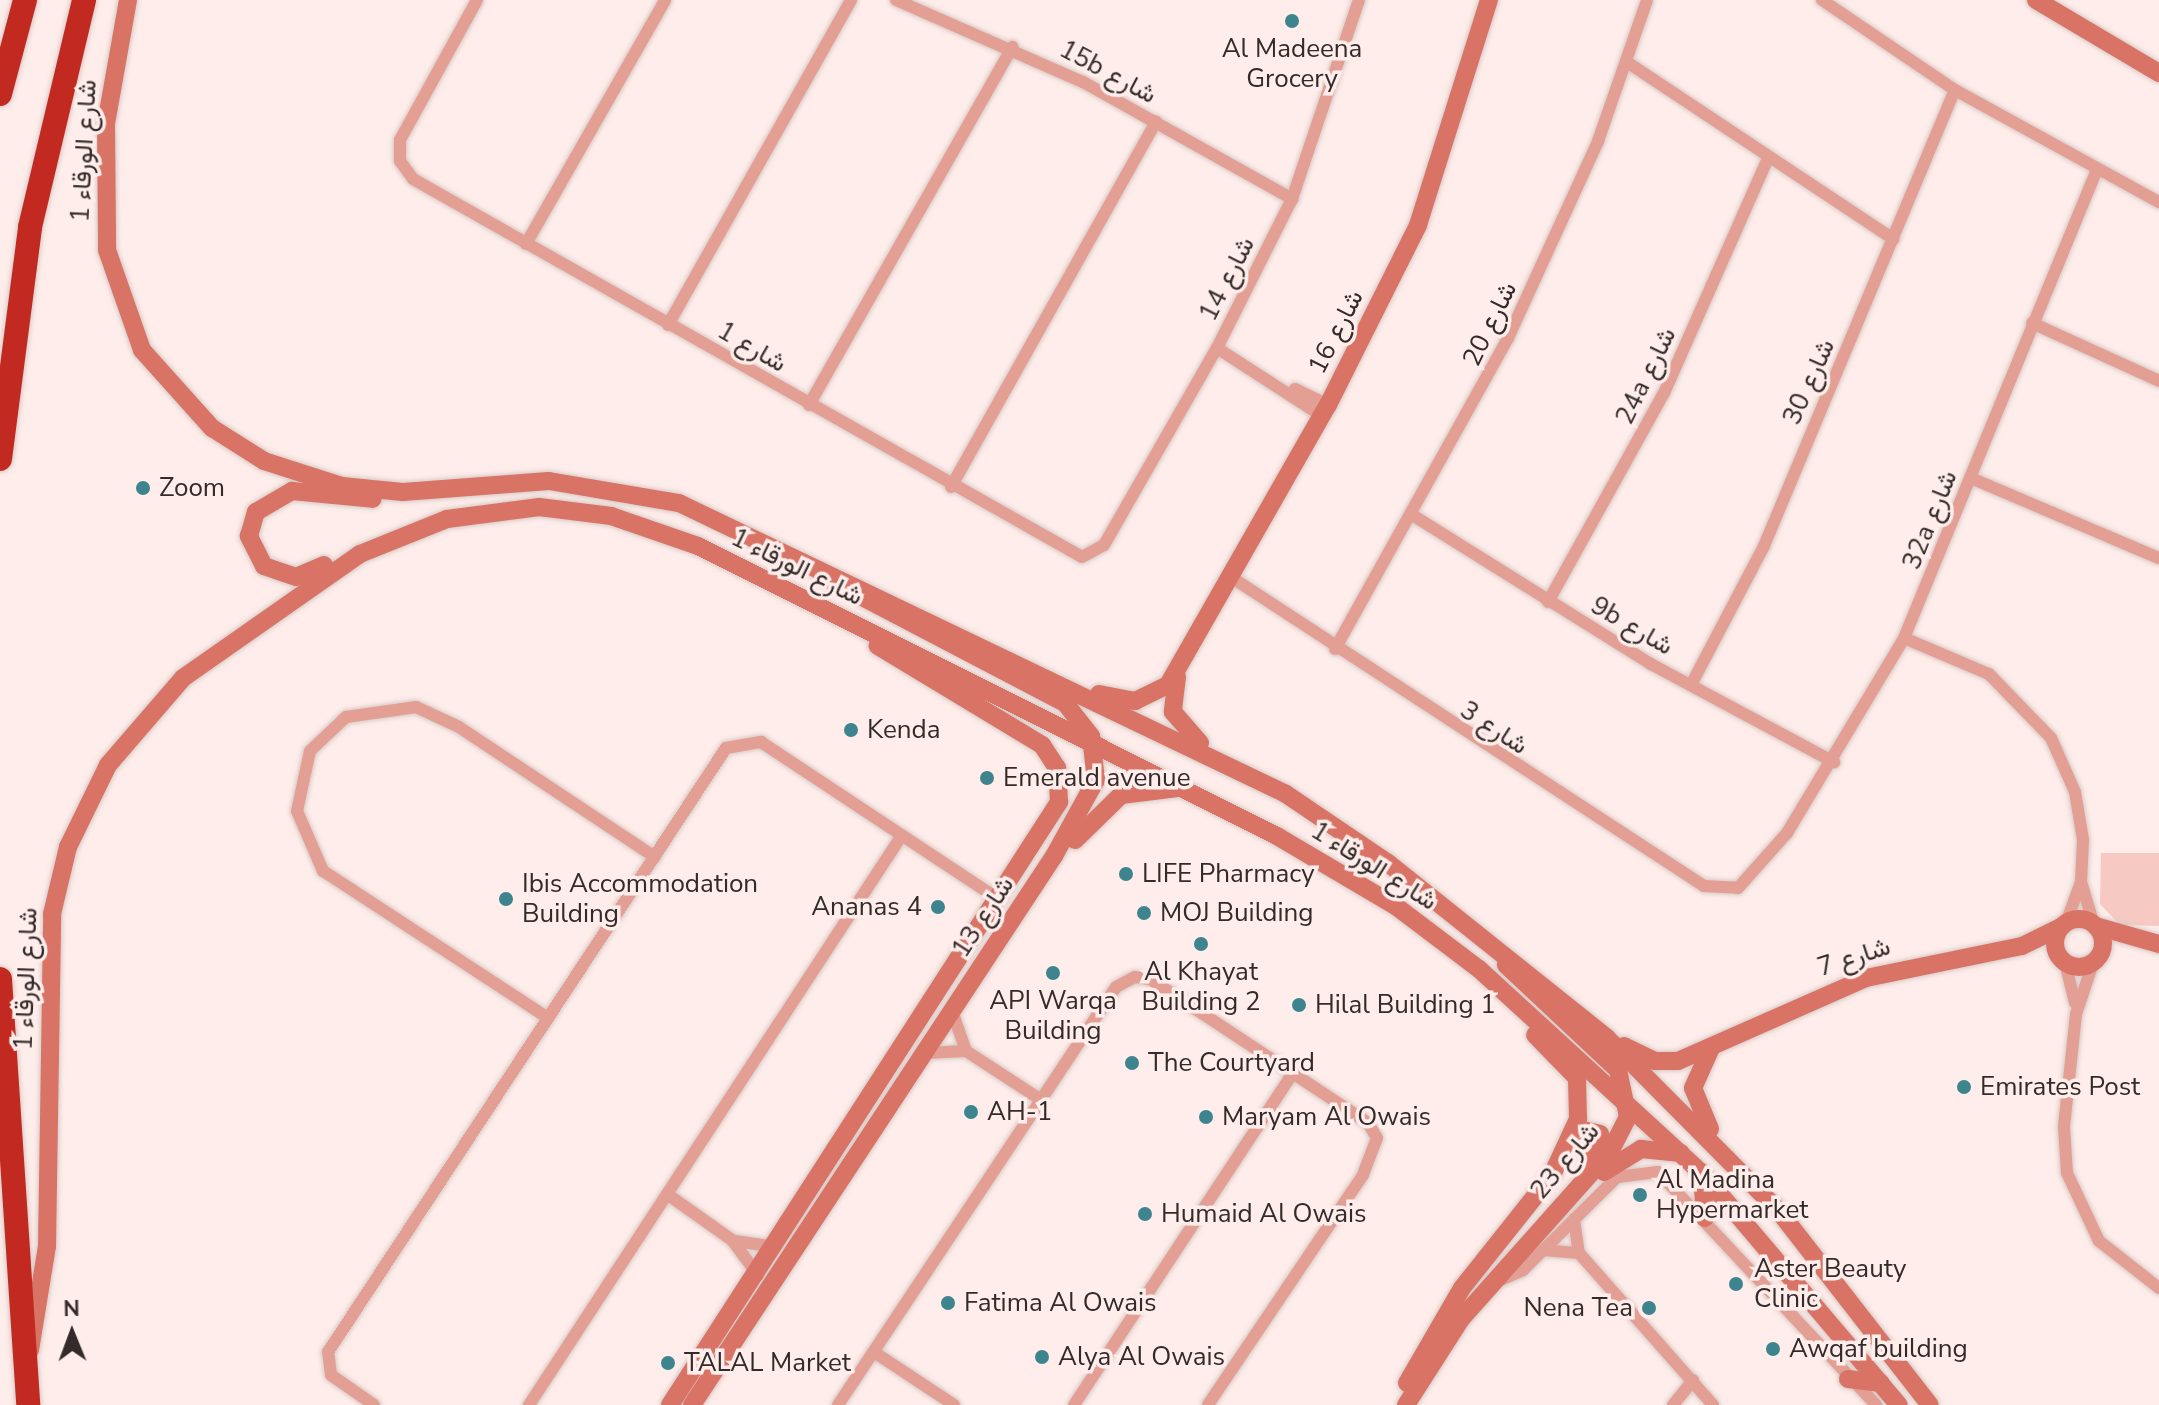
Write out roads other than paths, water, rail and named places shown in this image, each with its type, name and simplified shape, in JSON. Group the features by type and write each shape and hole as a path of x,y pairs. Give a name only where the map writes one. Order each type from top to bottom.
{"highway":[{"path":"0,94 25,0"},
{"path":"0,459 30,227 84,0"},
{"path":"0,979 28,1405"}],"street":[{"name":"شارع الورقاء 1","path":"128,0 109,93 102,202 111,273 142,350 195,415 246,451 322,482 403,492 523,481 602,486 703,512 802,556 1246,773 1388,863 1500,956 1607,1038 1722,1149 1802,1239 1930,1405"},
{"name":"شارع 1","path":"477,0 400,140 400,161 413,179 1065,552 1091,556"},
{"path":"526,244 665,0"},
{"path":"668,325 851,0"},
{"name":"15b شارع","path":"896,0 1012,47 1156,122 1292,199"},
{"name":"شارع 14","path":"1091,556 1217,348 1292,199 1359,0"},
{"name":"شارع 16","path":"1065,685 1141,701 1162,690 1181,666 1325,410 1418,225 1489,0"},
{"name":"شارع 20","path":"1335,649 1414,516 1530,292 1627,62 1647,0"},
{"path":"1822,0 1955,90 2096,172 2159,202"},
{"path":"2036,0 2159,73"},
{"path":"809,405 1012,47"},
{"path":"1627,62 1767,161 1893,239"},
{"name":"شارع 30","path":"1691,685 1764,546 1955,90"},
{"path":"951,487 1156,122"},
{"name":"24a شارع","path":"1548,602 1664,393 1767,161"},
{"name":"32a شارع","path":"1763,863 1834,762 1904,638 2096,172"},
{"path":"2032,323 2159,381"},
{"path":"1217,348 1325,410"},
{"path":"1971,478 2159,558"},
{"path":"403,492 355,500 283,492 261,505 249,536 264,566 296,577 404,533"},
{"name":"شارع الورقاء 1","path":"26,1369 47,1246 49,937 61,869 85,805 120,745 183,678 340,566 404,533 515,508 611,516 678,537 1182,788 1345,875 1479,969 1630,1103 1702,1173 1899,1405"},
{"name":"9b شارع","path":"1414,516 1548,602 1691,685 1834,762"},
{"path":"802,556 860,601 1065,703 1094,746"},
{"name":"شارع 3","path":"1228,581 1693,879 1732,890 1763,863"},
{"name":"شارع 13","path":"670,1405 758,1275 997,898 1057,810 1053,760 1035,739 913,671 852,623"},
{"path":"1904,638 1989,674 2042,726 2079,807 2081,882 2102,942 2076,1014 2064,1127 2071,1187 2109,1253 2159,1288"},
{"name":"شارع 16","path":"1181,666 1171,700 1179,725 1246,773"},
{"path":"548,1018 323,871 299,825 296,799 310,751 346,717 392,705 416,707 449,721 655,857"},
{"path":"374,1405 331,1375 328,1352 726,748 741,740 761,742 997,898"},
{"name":"شارع 13","path":"692,1405 926,1053 1091,796 1094,746"},
{"path":"1054,856 1115,799 1182,788"},
{"path":"529,1405 902,835"},
{"path":"2076,1014 2064,961 2055,944 2081,882"},
{"path":"2063,925 2095,926 2136,943 2159,944"},
{"name":"شارع 7","path":"1607,1038 1662,1062 1712,1047 1866,978 2022,946 2063,925"},
{"path":"2022,946 2064,961 2095,960 2136,943"},
{"path":"1500,956 1618,1070 1630,1103"},
{"name":"شارع 23","path":"1398,1405 1455,1299 1540,1193 1578,1119 1580,1086 1479,969"},
{"path":"838,1405 1116,987 1135,977 1150,979 1368,1123 1376,1151 1208,1405"},
{"path":"952,1011 966,1051"},
{"path":"1712,1047 1696,1072 1693,1096 1722,1149"},
{"path":"926,1053 966,1051 1040,1099"},
{"path":"1074,1405 1293,1073"},
{"name":"شارع 23","path":"1406,1405 1490,1284 1616,1144 1630,1103"},
{"path":"1518,1253 1600,1148 1597,1131 1580,1133 1565,1166 1540,1193"},
{"path":"1575,1192 1633,1151 1681,1153"},
{"path":"1490,1284 1517,1275 1617,1177 1644,1169 1670,1179 1848,1379 1876,1405"},
{"path":"1702,1173 1705,1218"},
{"path":"667,1194 732,1240 758,1275"},
{"path":"1574,1219 1579,1253 1713,1405"},
{"path":"732,1240 776,1247"},
{"path":"1543,1250 1579,1253"},
{"path":"874,1352 954,1405"},
{"path":"1848,1379 1881,1383"},
{"path":"1673,1405 1693,1380"}],"place":[{"name":"Al Madeena Grocery","path":"1292,21"},
{"name":"Zoom","path":"143,488"},
{"name":"Kenda","path":"851,730"},
{"name":"Emerald avenue","path":"987,778"},
{"name":"LIFE Pharmacy","path":"1126,874"},
{"name":"Ibis Accommodation Building","path":"506,899"},
{"name":"Ananas 4","path":"938,907"},
{"name":"MOJ Building","path":"1144,913"},
{"name":"Al Khayat Building 2","path":"1201,944"},
{"name":"API Warqa Building","path":"1053,973"},
{"name":"Hilal Building 1","path":"1299,1005"},
{"name":"The Courtyard","path":"1132,1063"},
{"name":"Emirates Post","path":"1964,1087"},
{"name":"AH-1","path":"971,1112"},
{"name":"Maryam Al Owais","path":"1206,1117"},
{"name":"Al Madina Hypermarket","path":"1640,1195"},
{"name":"Humaid Al Owais","path":"1145,1214"},
{"name":"Aster Beauty Clinic","path":"1736,1284"},
{"name":"Fatima Al Owais","path":"948,1303"},
{"name":"Nena Tea","path":"1649,1308"},
{"name":"Awqaf building","path":"1773,1349"},
{"name":"Alya Al Owais","path":"1042,1357"},
{"name":"TALAL Market","path":"668,1363"}]}
